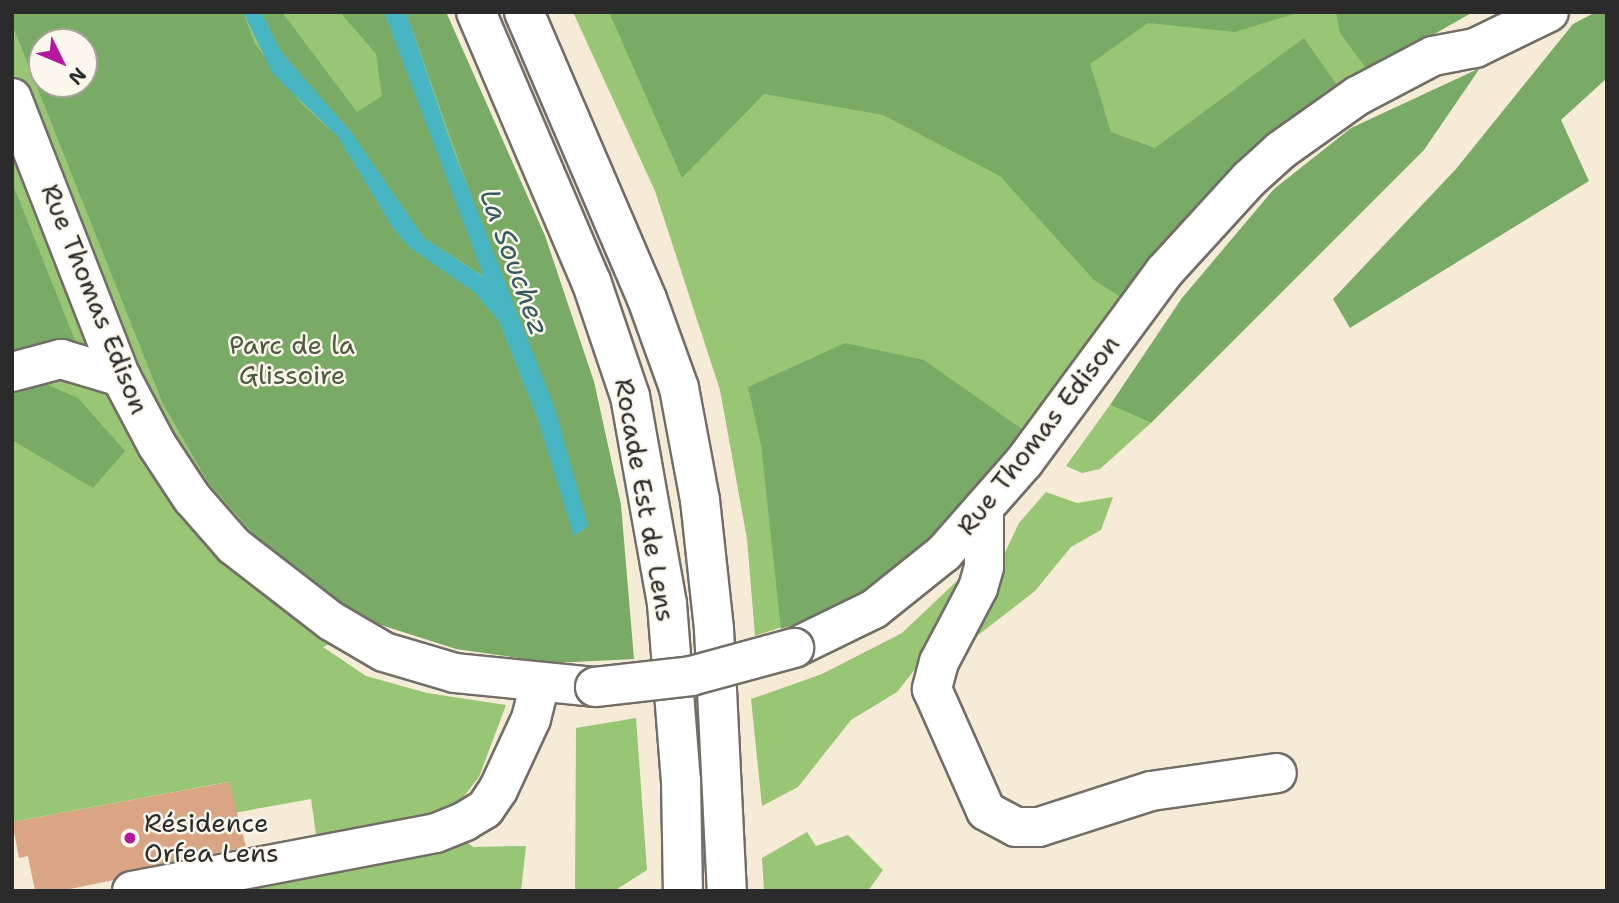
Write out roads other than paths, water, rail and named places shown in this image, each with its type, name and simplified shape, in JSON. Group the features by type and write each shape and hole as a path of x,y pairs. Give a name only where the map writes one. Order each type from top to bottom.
{"main road":[{"name":"Rocade Est de Lens","path":"476,12 591,281 630,396 667,604 681,780 683,891"},
{"name":"Rocade Est de Lens","path":"524,12 647,299 679,388 700,500 713,629 727,891"},
{"name":"Rue Thomas Edison","path":"12,98 121,377 157,446 192,498 233,546 331,621 384,652 456,673 540,684 595,687 691,676 794,648 874,609 915,579 984,511 1164,272 1249,179 1357,96 1433,56 1475,48 1549,12"},
{"path":"12,372 61,359 121,377"},
{"path":"984,511 984,567 978,588 939,662 932,690 986,811 1016,827 1039,827 1151,790 1277,773"},
{"path":"132,891 436,833 466,821 485,809 498,790 531,719 540,684"}],"water":[{"path":"243,12 261,12 282,53 351,132 424,238 484,277 384,12 406,12 453,149 555,409 588,526 574,536 538,420 499,321 474,292 409,247 393,228 338,137 273,74"}],"place":[{"name":"Résidence Orfea Lens","path":"130,838"}],"water label":[{"name":"La Souchez","path":"515,262"}],"park label":[{"name":"Parc de la Glissoire","path":"292,360"}]}
